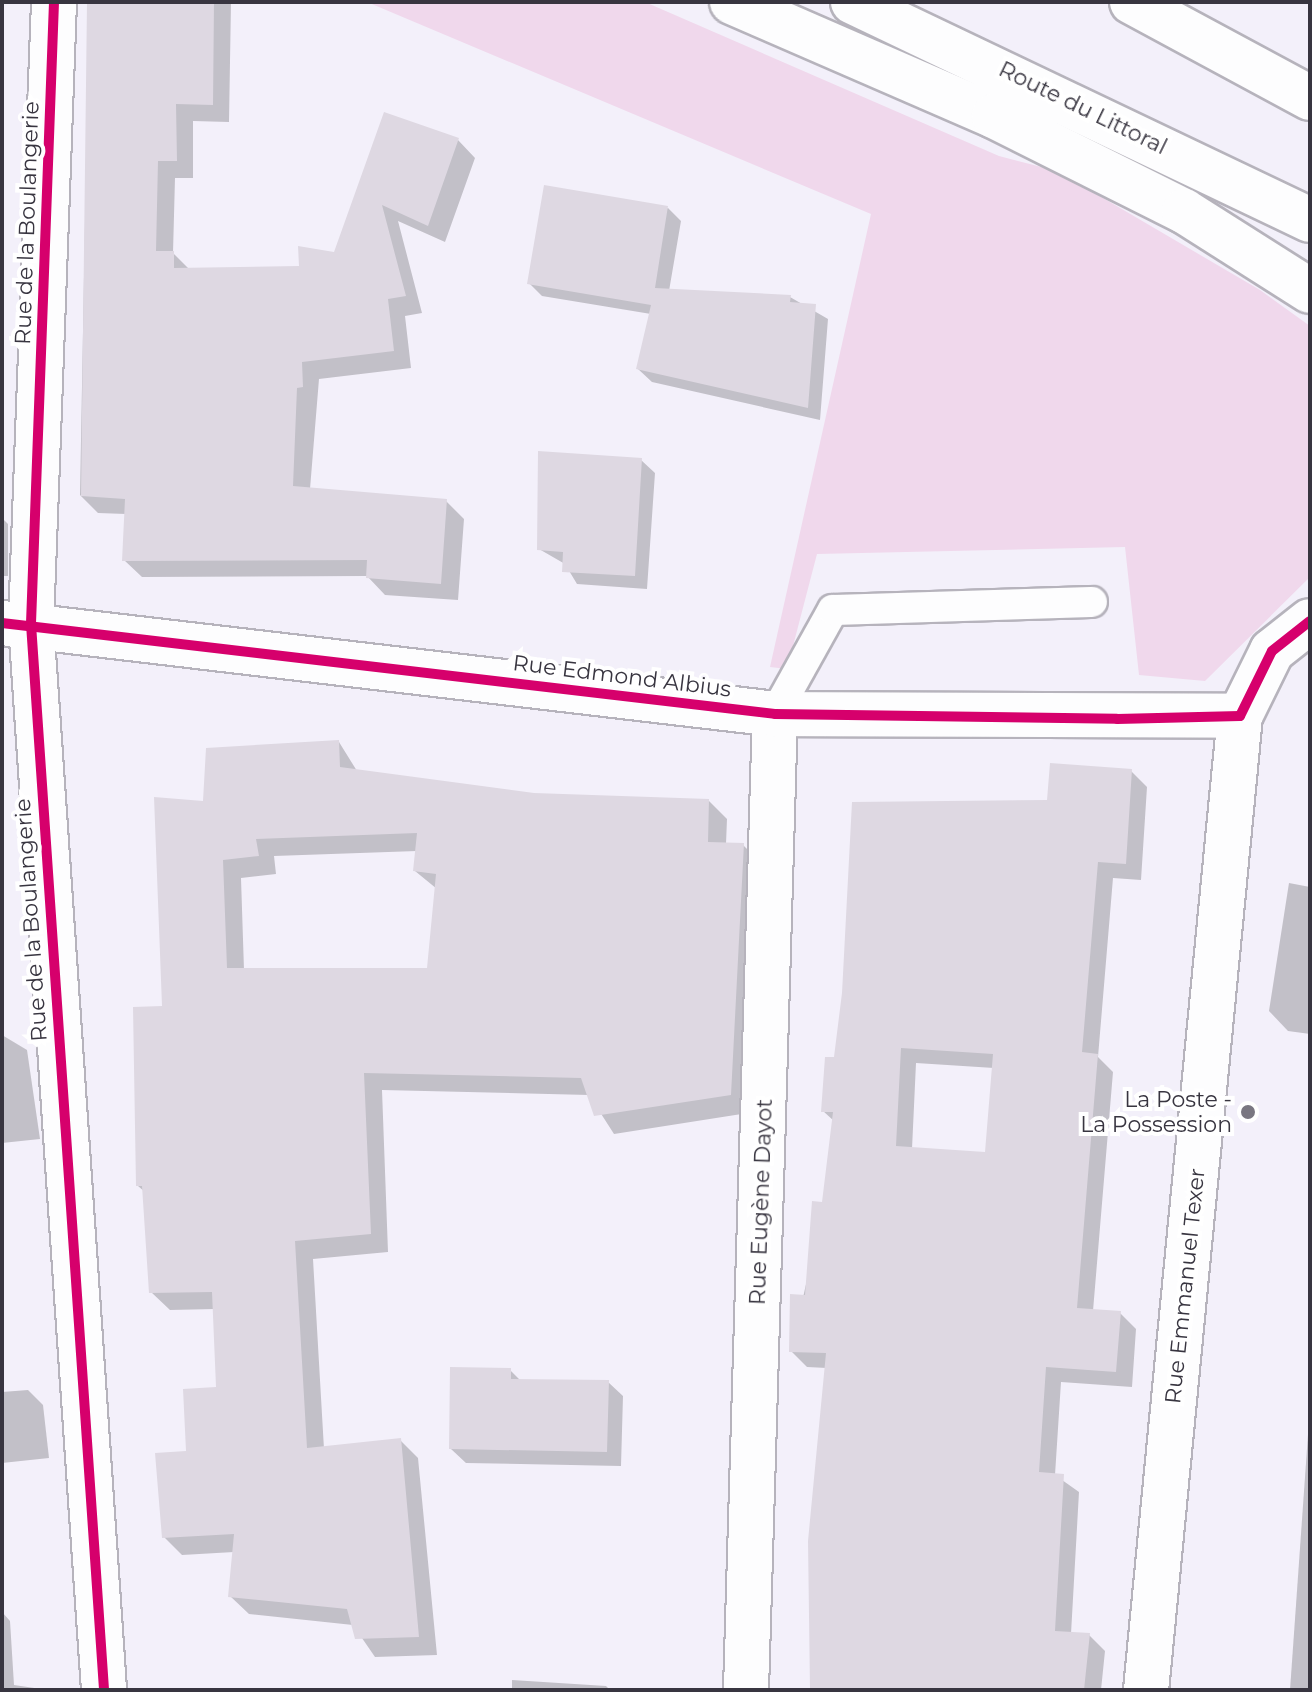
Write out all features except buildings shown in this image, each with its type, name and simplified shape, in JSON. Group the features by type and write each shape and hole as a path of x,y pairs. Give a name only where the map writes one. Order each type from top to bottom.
{"main road":[{"name":"Rue de la Boulangerie","path":"54,2 16,623 104,1690"},
{"path":"732,2 994,116 1184,211 1310,291"},
{"name":"Route du Littoral","path":"853,2 1310,220"},
{"path":"1132,2 1310,98"},
{"name":"Rue Emmanuel Texer","path":"1146,1690 1240,716 1272,651 1310,621"},
{"name":"Rue Edmond Albius","path":"16,623 775,714 1240,716"},
{"name":"Rue Eugène Dayot","path":"746,1690 775,714"}],"lane":[{"path":"775,714 833,610 1092,602"}],"shaded area":[{"path":"367,2 645,2 999,156 1057,171 1260,290 1310,326 1310,577 1205,681 1139,675 1125,547 817,554 787,669 770,667 871,214"}],"cycle path":[{"path":"54,2 31,624 104,1690"},
{"path":"2,623 775,714 1117,719 1240,716 1272,651 1310,621"}],"place":[{"name":"La Poste - La Possession","path":"1248,1112"}]}
